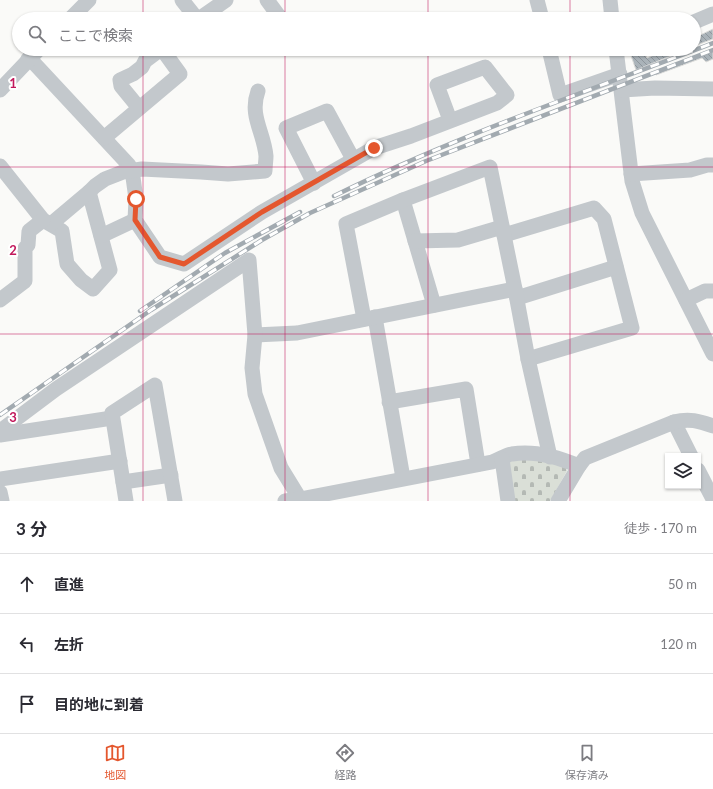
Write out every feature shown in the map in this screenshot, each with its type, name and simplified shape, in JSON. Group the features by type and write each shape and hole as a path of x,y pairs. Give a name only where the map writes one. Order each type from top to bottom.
{"street":[{"path":"77,12 88,0"},
{"path":"182,0 192,12"},
{"path":"208,12 226,0"},
{"path":"267,0 276,12"},
{"path":"537,0 540,12"},
{"path":"610,0 611,12"},
{"path":"701,19 713,14"},
{"path":"0,90 31,56"},
{"path":"33,56 33,62 132,170 136,199 135,220 160,257 184,264 262,212 353,159 374,148 411,136 450,120"},
{"path":"139,108 121,86 120,80 133,74 142,67 145,61 152,56"},
{"path":"104,138 180,74 166,56"},
{"path":"551,56 560,95 620,74"},
{"path":"617,56 632,181 642,213 713,354"},
{"path":"622,90 655,88 713,89"},
{"path":"0,300 25,281 25,248 28,244 29,231 47,222 105,179 123,172 142,169 228,174 265,171 266,155 257,121 254,102 258,91"},
{"path":"314,183 286,128 327,111 353,159"},
{"path":"631,174 690,170 707,165 713,165"},
{"path":"0,166 47,222 62,231 67,264 81,280 93,289 110,270 89,192"},
{"path":"402,478 389,402 370,318 346,224 403,200 490,167 528,359 550,457"},
{"path":"403,200 434,305"},
{"path":"416,241 458,240 503,231 594,208 604,219 632,328 528,359"},
{"path":"102,236 135,220"},
{"path":"0,431 56,389 249,260 255,335 252,368 255,394 281,468 300,499"},
{"path":"255,335 298,333 434,305 516,294 616,267"},
{"path":"686,300 705,292 713,291"},
{"path":"126,501 112,413 155,385 175,501"},
{"path":"389,402 466,389 478,464"},
{"path":"0,435 112,418"},
{"path":"558,501 585,458 674,422 684,420 713,426"},
{"path":"674,422 690,453"},
{"path":"285,501 502,459 510,454 536,452 568,461 579,466"},
{"path":"502,459 508,501"},
{"path":"0,480 120,461"},
{"path":"123,482 171,475"},
{"path":"701,476 713,499"},
{"path":"0,492 2,501"}],"green space":[{"path":"535,456 566,467 567,471 550,501 511,501 506,465 515,458"}],"building":[{"path":"713,29 713,39 701,43 701,35"},
{"path":"713,52 713,59 706,62 702,58 656,75 654,72"},
{"path":"631,56 646,56 647,58 651,56 671,56 636,70"}],"railway":[{"path":"701,48 713,43"},
{"path":"701,55 713,50"},
{"path":"334,196 380,174 474,134 678,56"},
{"path":"0,415 151,310 262,240 310,213 426,161 697,56"},
{"path":"140,311 225,253 300,212"}],"route":[{"path":"136,199 135,220 160,257 184,264 262,212 374,148"}]}
